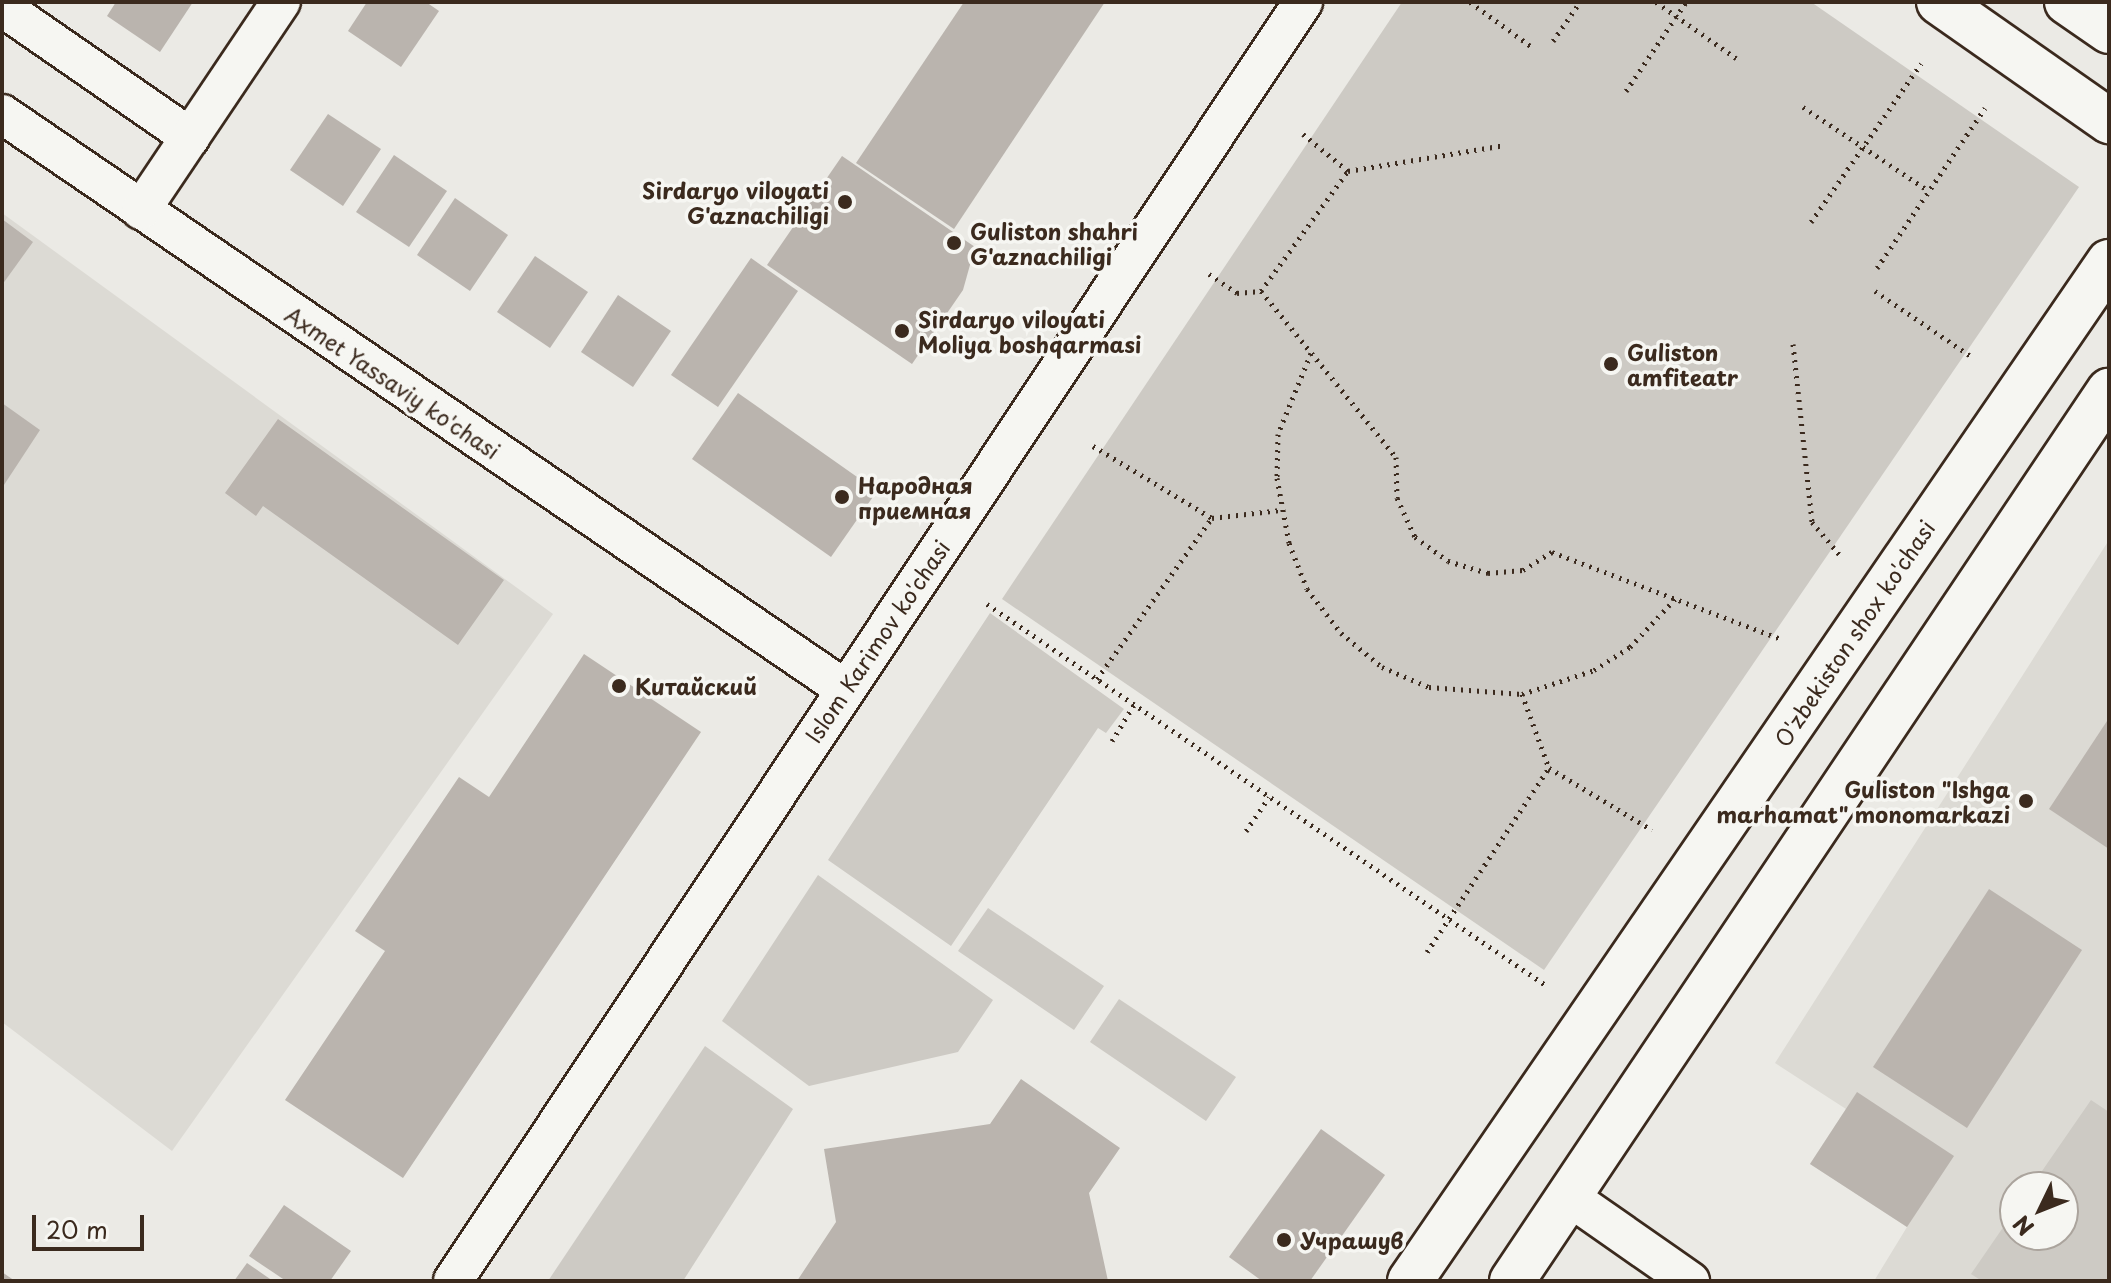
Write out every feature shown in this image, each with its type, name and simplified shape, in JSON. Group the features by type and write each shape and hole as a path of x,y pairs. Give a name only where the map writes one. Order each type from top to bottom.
{"main road":[{"path":"1939,2 2109,121"},
{"path":"2067,2 2109,31"},
{"name":"O'zbekiston shox ko'chasi","path":"1410,1281 2109,262"},
{"path":"1512,1281 2109,391"}],"street":[{"path":"141,210 281,2"},
{"name":"Islom Karimov ko'chasi","path":"453,1281 1303,2"},
{"path":"2,7 190,137"},
{"name":"Axmet Yassaviy ko'chasi","path":"2,114 845,689"},
{"path":"1568,1196 1690,1281"}],"path":[{"path":"1470,2 1532,47"},
{"path":"1553,41 1580,2"},
{"path":"1656,2 1736,58"},
{"path":"1626,91 1686,2"},
{"path":"1811,222 1921,64"},
{"path":"1803,107 1929,191"},
{"path":"1877,268 1985,108"},
{"path":"1303,134 1348,171"},
{"path":"1209,274 1237,293 1261,291 1348,171 1505,145"},
{"path":"1261,291 1396,457 1397,498 1415,537 1448,561 1488,573 1523,570 1552,552 1781,639"},
{"path":"1875,291 1972,357"},
{"path":"1793,344 1812,522 1839,554"},
{"path":"1311,353 1278,434 1281,510 1307,589 1341,633 1382,667 1429,687 1522,694 1594,670 1630,647 1675,599"},
{"path":"1093,446 1212,518 1281,510"},
{"path":"1097,679 1212,518"},
{"path":"987,604 1547,986"},
{"path":"1522,694 1549,768 1652,830"},
{"path":"1112,741 1134,704"},
{"path":"1427,952 1549,768"},
{"path":"1246,831 1269,797"}],"shaded area":[{"path":"1402,2 1811,2 2079,187 1544,970 1002,599"},
{"path":"2,213 553,614 172,1151 2,1022"},
{"name":"Guliston \"Ishga marhamat\" monomarkazi","path":"2109,540 2109,1281 1874,1281 1907,1227 1810,1164 1846,1109 1775,1063"},
{"path":"990,613 1124,709 1106,733 1098,728 951,946 828,860"},
{"path":"818,875 993,1000 958,1052 809,1086 722,1021"},
{"path":"988,908 1104,986 1074,1030 958,951"},
{"path":"1119,999 1236,1077 1206,1121 1090,1042"},
{"path":"705,1046 793,1109 683,1281 548,1281"},
{"path":"2091,1100 2109,1112 2109,1281 1982,1281 1971,1274 1999,1233 1999,1251 2079,1251 2079,1171 2042,1171"}],"building":[{"path":"116,2 193,2 160,52 107,16"},
{"path":"367,2 426,2 439,11 401,67 348,31"},
{"path":"964,2 1105,2 954,229 856,163"},
{"path":"328,114 381,149 343,206 290,170"},
{"path":"394,155 447,191 409,247 356,212"},
{"path":"842,156 975,247 963,290 912,364 767,265"},
{"path":"455,198 508,235 470,291 417,255"},
{"path":"2,219 33,242 2,285"},
{"path":"535,256 588,292 550,348 497,312"},
{"path":"751,258 798,291 718,407 671,375"},
{"path":"618,295 671,331 633,387 581,352"},
{"path":"738,393 877,491 831,557 692,459"},
{"path":"2,403 40,430 2,488"},
{"path":"278,419 504,580 458,645 263,506 256,516 225,493"},
{"path":"584,654 701,732 403,1178 285,1100 385,951 355,931 459,777 489,797"},
{"path":"2109,718 2109,849 2049,809"},
{"path":"1989,889 2082,950 1967,1128 1873,1067"},
{"path":"1021,1079 1120,1148 1089,1193 1108,1281 797,1281 836,1222 824,1149 990,1124"},
{"path":"1857,1092 1954,1156 1907,1227 1810,1164"},
{"path":"1321,1129 1385,1175 1310,1281 1262,1281 1229,1257"},
{"path":"284,1205 351,1251 330,1281 286,1281 249,1256"},
{"path":"247,1263 273,1281 234,1281"},
{"path":"2,1272 15,1281 2,1281"}],"place":[{"name":"Sirdaryo viloyati G'aznachiligi","path":"845,202"},
{"name":"Guliston shahri G'aznachiligi","path":"954,243"},
{"name":"Sirdaryo viloyati Moliya boshqarmasi","path":"902,331"},
{"name":"Guliston amfiteatr","path":"1611,364"},
{"name":"Народная приемная","path":"842,497"},
{"name":"Китайский","path":"619,686"},
{"name":"Guliston \"Ishga marhamat\" monomarkazi","path":"2026,801"},
{"name":"Учрашув","path":"1284,1240"}]}
